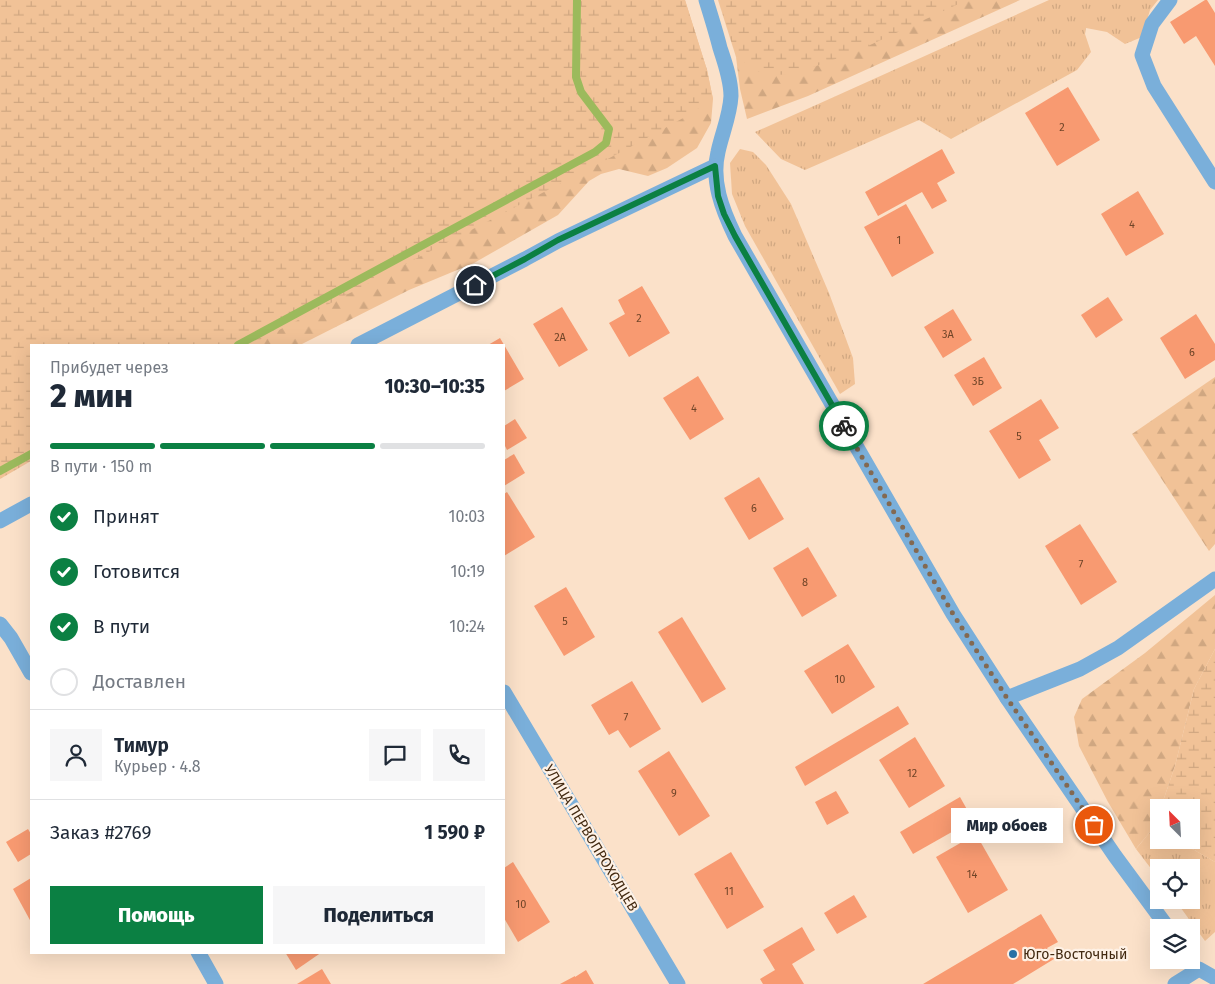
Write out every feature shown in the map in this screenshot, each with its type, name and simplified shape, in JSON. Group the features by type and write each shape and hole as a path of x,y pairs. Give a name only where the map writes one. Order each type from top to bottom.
{"street":[{"path":"706,0 728,72 731,95 727,121 715,166 718,196 724,214 953,614 1007,698 1162,919"},
{"path":"1170,0 1152,24 1142,55 1154,86 1215,182"},
{"path":"360,344 558,240 715,166"},
{"path":"0,521 30,505"},
{"path":"1007,698 1080,669 1118,648 1215,579"},
{"path":"0,624 11,638 30,671"},
{"name":"УЛИЦА ПЕРВОПРОХОДЦЕВ","path":"505,694 678,984"},
{"path":"199,954 216,984"},
{"path":"1200,968 1215,978"},
{"path":"1175,984 1190,969"}],"green space":[{"path":"0,0 685,0 707,70 713,99 685,117 623,151 252,344 30,344 30,462 0,479"},
{"path":"685,0 707,70 713,99 711,123 697,148 667,168 648,176 619,169 601,174 589,181 558,215 474,263 409,290 302,344 251,344"},
{"path":"718,0 967,0 855,52 791,75 763,74 736,57"},
{"path":"952,0 1020,0 808,96 747,119 740,89 736,57 772,67"},
{"path":"1049,0 1158,0 1150,10 1142,37 1125,44 1107,32 1086,28 1085,34 1091,52 1077,70 951,139 919,120 805,170 781,159 755,132 816,105"},
{"path":"740,149 753,152 766,165 791,204 829,293 853,358 855,384 840,394 745,226 732,194 730,163"},
{"path":"1215,377 1215,544 1209,551 1132,434"},
{"path":"1215,595 1215,649 1194,689 1175,766 1164,799 1150,799 1150,831 1136,849 1108,802 1079,746 1074,717 1082,699 1145,653"},
{"path":"1215,649 1215,862 1193,849 1200,849 1200,799 1164,799 1175,766 1194,689"},
{"path":"1150,832 1150,849 1193,849 1215,862 1215,932 1205,941 1200,934 1200,919 1189,919 1182,909 1200,909 1200,859 1150,859 1150,867 1136,849"}],"building":[{"path":"1207,0 1215,13 1215,66 1196,36 1184,44 1170,22"},
{"path":"1068,87 1100,140 1057,166 1025,113"},
{"path":"942,149 955,173 937,183 947,201 932,209 922,192 878,216 865,192"},
{"path":"1138,191 1164,234 1126,256 1101,214"},
{"path":"906,204 934,253 892,277 864,227"},
{"path":"642,286 670,333 629,357 609,323 625,314 618,300"},
{"path":"1108,297 1123,320 1096,338 1081,315"},
{"path":"562,307 588,350 559,367 533,324"},
{"path":"953,309 972,340 943,358 924,327"},
{"path":"1196,314 1215,344 1215,360 1185,379 1160,338"},
{"path":"500,338 504,344 490,344"},
{"path":"505,347 524,379 505,390"},
{"path":"984,357 1002,388 973,406 954,375"},
{"path":"698,376 724,419 690,440 663,398"},
{"path":"1041,399 1059,428 1039,440 1051,460 1019,479 989,431"},
{"path":"515,419 527,438 507,450 505,446 505,425"},
{"path":"514,454 525,473 505,485 505,459"},
{"path":"759,477 784,519 749,540 724,498"},
{"path":"507,492 535,537 505,555 505,493"},
{"path":"1080,524 1117,582 1081,605 1045,546"},
{"path":"808,547 837,596 802,617 773,568"},
{"path":"566,587 595,637 564,656 534,606"},
{"path":"682,617 726,689 702,703 658,632"},
{"path":"848,644 875,687 832,714 804,671"},
{"path":"632,681 661,729 630,748 618,730 609,735 591,705"},
{"path":"898,706 909,724 805,786 795,767"},
{"path":"915,737 945,786 909,808 879,760"},
{"path":"669,751 710,816 679,836 638,771"},
{"path":"836,791 849,813 827,825 815,802"},
{"path":"960,797 973,820 913,854 900,832"},
{"path":"28,829 30,832 30,855 18,862 6,842"},
{"path":"976,834 1008,890 968,913 936,857"},
{"path":"731,852 764,907 727,929 694,874"},
{"path":"513,862 550,922 518,942 505,920 505,867"},
{"path":"30,879 30,920 13,889"},
{"path":"854,895 867,917 837,934 824,913"},
{"name":"Юго-Восточный","path":"1041,914 1058,942 1047,948 1054,959 1013,984 923,984"},
{"path":"802,927 815,950 792,964 804,984 763,984 760,979 775,970 763,950"},
{"path":"286,954 319,954 296,970"},
{"path":"322,969 331,984 297,984"},
{"path":"586,970 594,984 560,984 575,977"}],"waterway":[{"path":"240,344 595,152 606,143 609,129 581,92 576,77 577,0"},
{"path":"0,471 30,455"}],"way so far":[{"path":"844,426 953,614 1007,698 1094,825"}],"place":[{"name":"Мир обоев","path":"1094,825"},
{"name":"Юго-Восточный","path":"1013,954"}],"route":[{"path":"475,285 558,240 715,166 718,196 724,214 844,426"}]}
